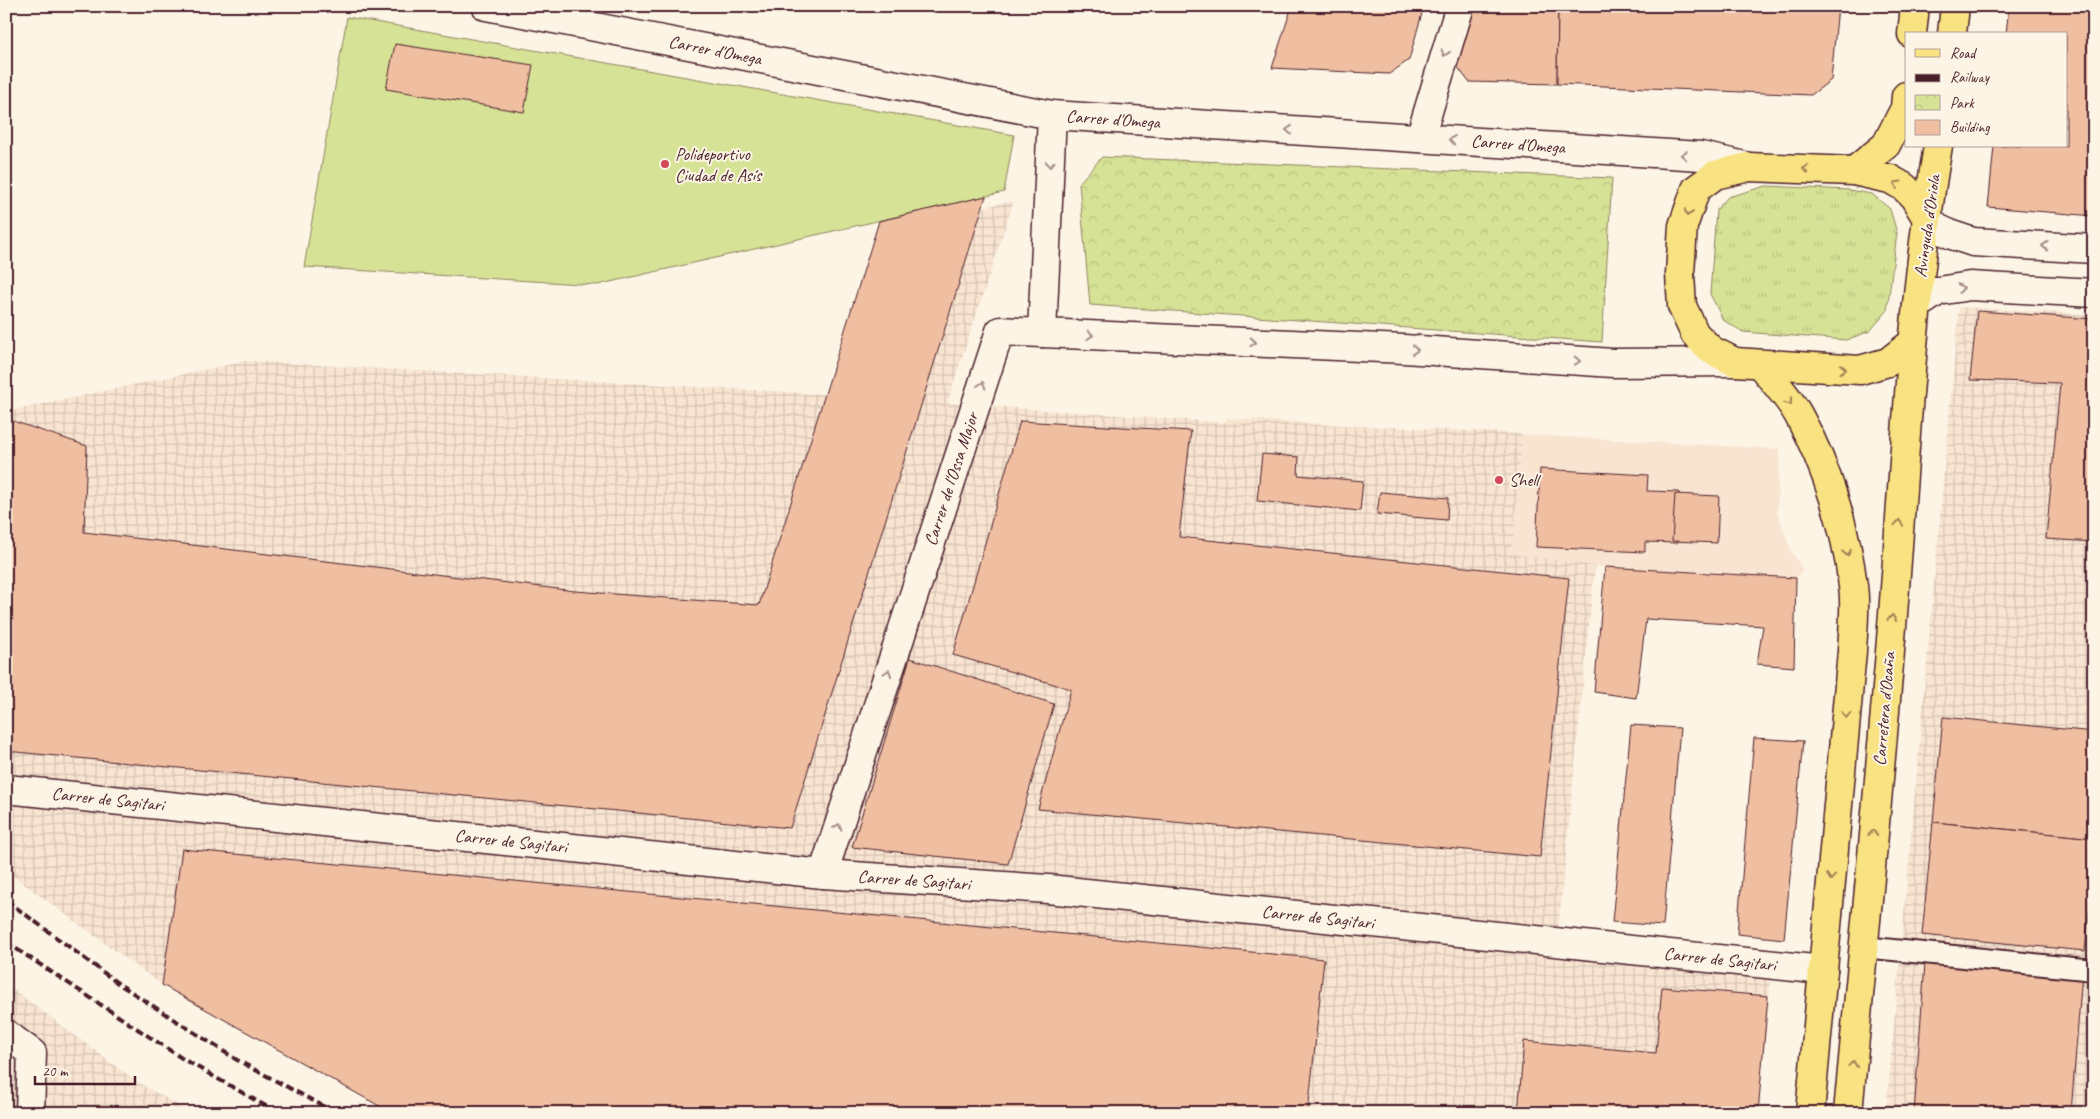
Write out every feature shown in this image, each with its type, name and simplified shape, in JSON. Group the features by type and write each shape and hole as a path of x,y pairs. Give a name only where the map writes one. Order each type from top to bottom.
{"main road":[{"path":"1912,32 1914,6"},
{"path":"1952,32 1954,6"},
{"path":"1854,172 1886,145 1905,108"},
{"name":"Avinguda d'Oriola","path":"1917,305 1926,217 1938,148"},
{"name":"Carrer d'Omega","path":"1912,343 1888,362 1860,370 1747,363 1711,350 1695,334 1682,306 1680,256 1683,226 1696,189 1715,175 1749,167 1854,172 1890,180 1904,187 1914,197 1926,217"},
{"name":"Carretera d'Ocaña","path":"1848,1113 1893,608 1912,343 1917,305"},
{"name":"Carretera d'Ocaña","path":"1747,363 1798,414 1816,452 1833,499 1853,587 1852,651 1810,1113"}],"street":[{"name":"Carrer d'Omega","path":"486,6 1052,115 1702,156 1749,167"},
{"path":"1420,138 1460,6"},
{"path":"1042,333 1052,115"},
{"path":"1926,217 1936,228 1973,242 2094,249"},
{"path":"1917,305 1938,291 1970,286 2094,293"},
{"name":"Carrer de l'Ossa Major","path":"823,874 1000,331 1042,333"},
{"name":"Carrer d'Omega","path":"1042,333 1404,349 1612,363 1747,363"},
{"name":"Carrer de Sagitari","path":"6,788 823,874 1048,889 1822,970"},
{"path":"6,1034 32,1053 30,1113"}],"lane":[{"path":"1863,947 2094,970"}],"shaded area":[{"path":"1014,201 947,403 1214,422 1394,427 1522,434 1512,554 1595,566 1557,942 1772,965 1758,1113 392,1113 162,985 6,871 6,412 246,361 840,395 899,224"},
{"path":"1959,307 2094,315 2094,1113 1886,1113"},
{"name":"Shell","path":"1226,418 1780,449 1777,511 1791,551 1803,570 1796,578 1605,567 1217,527"},
{"path":"6,984 136,1081 192,1113 6,1113"}],"green space":[{"name":"Polideportivo Ciudad de Asís","path":"347,17 1014,135 1004,192 597,285 304,267"},
{"path":"1102,157 1612,178 1602,342 1090,305 1079,183"},
{"path":"1766,186 1849,190 1872,194 1890,209 1897,233 1887,311 1870,331 1846,340 1743,332 1723,320 1710,294 1716,210 1728,197"}],"building":[{"path":"1292,6 1424,6 1409,60 1389,74 1272,68"},
{"path":"1470,6 1558,6 1557,84 1469,82 1453,61"},
{"path":"1558,6 1838,6 1831,80 1811,95 1557,84"},
{"path":"2009,6 2094,6 2094,216 1988,207 1994,148 2068,148 2068,32 2006,32"},
{"path":"395,44 533,65 524,112 386,89"},
{"path":"986,196 790,828 6,751 6,432 10,420 87,446 84,532 575,591 759,605 879,221"},
{"path":"1977,311 2094,319 2094,542 2046,539 2060,383 1970,380"},
{"path":"1020,421 1191,431 1179,537 1569,578 1540,857 1038,809 1071,689 953,655"},
{"path":"1262,454 1299,457 1298,475 1363,481 1360,511 1257,501"},
{"path":"1540,469 1648,475 1647,491 1679,492 1677,543 1645,542 1645,552 1536,547"},
{"path":"1380,492 1448,498 1447,520 1377,514"},
{"path":"1675,494 1719,496 1717,543 1672,541"},
{"path":"1605,567 1796,578 1794,667 1757,664 1763,626 1646,619 1636,698 1594,692"},
{"path":"910,658 1054,704 1008,864 852,847"},
{"path":"1943,717 2094,732 2094,838 1933,822"},
{"path":"1631,725 1680,728 1663,926 1612,922"},
{"path":"1754,738 1803,741 1784,939 1737,934"},
{"path":"1933,822 2094,838 2094,863 2085,951 1922,935"},
{"path":"182,849 1324,959 1308,1113 392,1113 162,985"},
{"path":"1925,963 2082,974 2071,1113 1914,1113"},
{"path":"1662,987 1768,996 1758,1113 1518,1113 1524,1041 1656,1053"}],"railway":[{"path":"6,900 119,984 237,1060 336,1113"},
{"path":"6,942 183,1059 278,1113"}],"place":[{"name":"Polideportivo Ciudad de Asís","path":"665,164"},
{"name":"Shell","path":"1499,480"}]}
